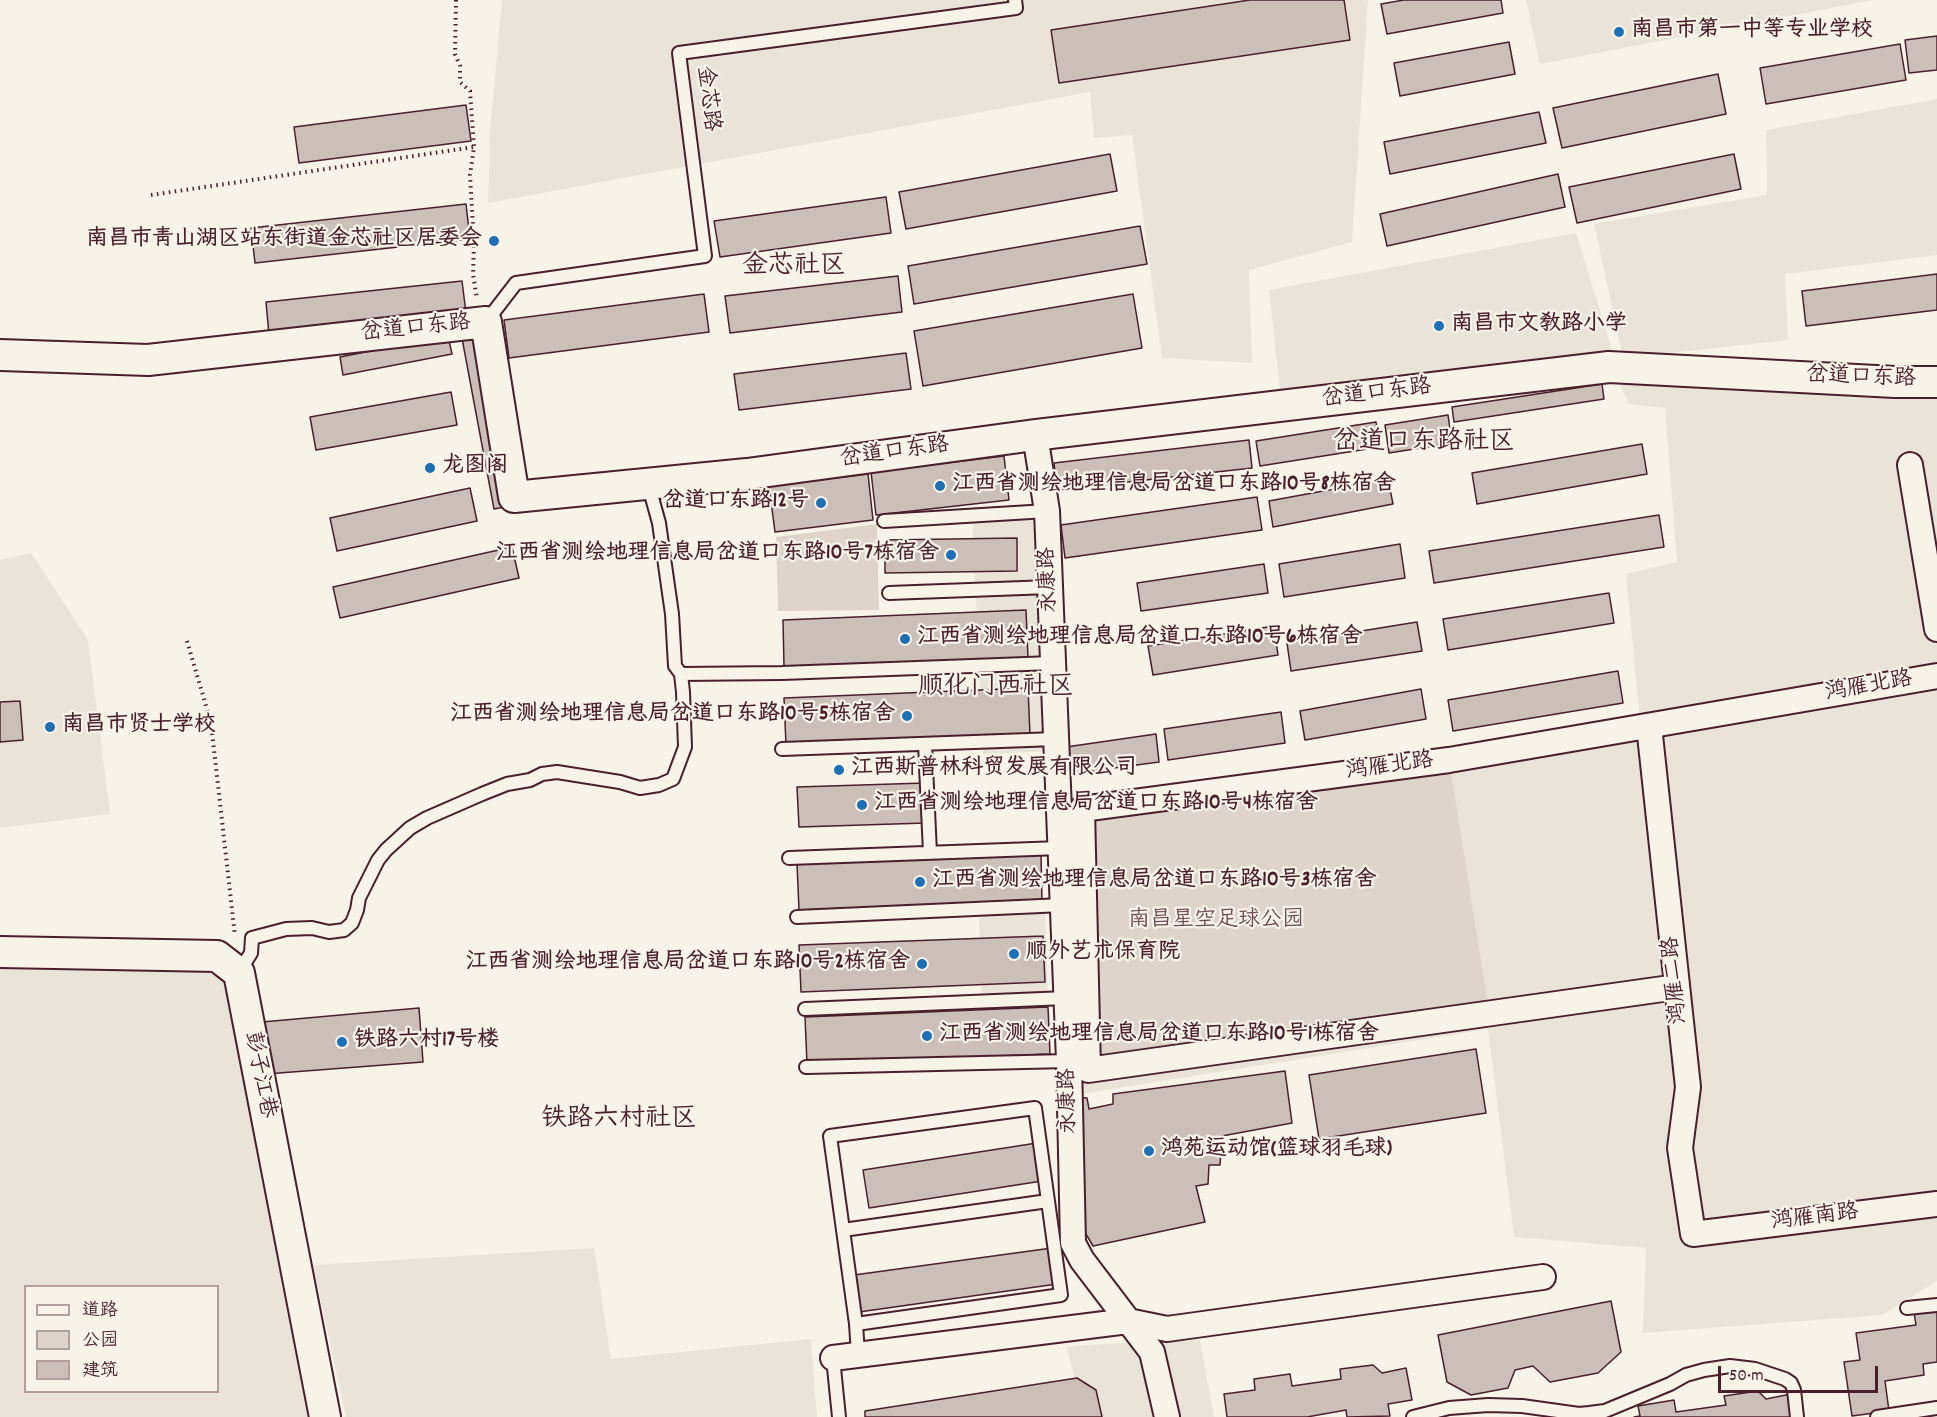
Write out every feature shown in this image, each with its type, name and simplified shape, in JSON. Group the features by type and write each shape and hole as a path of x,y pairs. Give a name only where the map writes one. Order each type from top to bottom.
{"street":[{"name":"岔道口东路","path":"0,355 148,360 486,322 514,496 747,474 1035,435 1609,367 1895,382 1937,382"},
{"name":"永康路","path":"1035,435 1047,511 1069,1061 1073,1243 1082,1260 1152,1352 1167,1417"},
{"path":"1910,465 1937,629"},
{"name":"鸿雁北路","path":"1677,987 1088,1070 1082,809 1449,760 1937,676"},
{"name":"鸿雁二路","path":"1650,726 1688,1087 1680,1148 1693,1234"},
{"path":"0,952 217,956 238,973"},
{"name":"彭子江巷","path":"238,973 325,1417"},
{"name":"鸿雁南路","path":"1693,1234 1937,1204"},
{"path":"833,1358 1128,1321 1167,1329 1543,1278"}],"lane":[{"name":"金芯路","path":"486,322 516,283 705,256 679,53 1016,8 1015,0"},
{"path":"238,973 251,953 252,938 286,928 312,928 329,932 344,930 352,923 359,898 378,860 410,828 427,818 507,784 530,780 542,774 557,772 620,782 640,788 659,785 673,779 685,747 681,674 675,666 672,615 659,523 651,494 639,484"},
{"path":"884,521 1047,511"},
{"path":"889,593 1050,587"},
{"path":"681,674 782,673 1053,663"},
{"path":"782,749 1056,739"},
{"path":"925,744 930,853"},
{"path":"789,858 1060,848"},
{"path":"797,917 1063,904"},
{"path":"805,1009 1066,998"},
{"path":"806,1066 1069,1061"},
{"path":"856,1324 1061,1295 1035,1108 830,1136 856,1324 858,1354"},
{"path":"843,1230 1048,1201"},
{"path":"1907,1308 1937,1305"},
{"path":"833,1358 839,1417"},
{"path":"1413,1417 1449,1408 1488,1405 1522,1406 1579,1414 1605,1411 1686,1375 1730,1366 1755,1369 1791,1383 1797,1417"},
{"path":"1877,1417 1937,1408"}],"path":[{"path":"456,0 455,54 460,66 460,82 470,91 474,147 470,175 474,245 473,274 477,305 486,322"},
{"path":"151,195 474,147"},
{"path":"187,641 211,723 238,973"}],"shaded area":[{"path":"502,0 1368,0 1352,242 1249,270 1252,363 1162,358 1132,135 1094,138 1090,92 488,203 490,132"},
{"name":"南昌市第一中等专业学校","path":"1526,0 1873,0 1540,64"},
{"path":"1937,99 1937,255 1785,274 1788,340 1623,358 1594,224 1767,195 1766,130"},
{"name":"南昌市文教路小学","path":"1576,233 1616,362 1281,400 1269,290"},
{"path":"1619,382 1937,396 1937,1281 1882,1315 1643,1333 1646,1248 1514,1237 1488,1029 1081,1094 1072,796 1640,722 1626,574 1677,562 1665,408 1629,404"},
{"path":"1041,507 1052,751 983,754 972,510"},
{"name":"南昌市贤士学校","path":"31,553 88,640 110,814 0,828 0,560"},
{"name":"顺外艺术保育院","path":"1045,908 1048,998 982,1000 979,910"},
{"path":"0,956 227,965 315,1417 0,1417"},
{"path":"594,1248 611,1359 811,1339 817,1417 346,1417 313,1265"},
{"path":"1200,1340 1214,1417 1083,1417 1067,1347"}],"green space":[{"path":"877,524 879,610 778,611 776,537"},
{"name":"南昌星空足球公园","path":"1451,773 1488,1004 1097,1061 1091,816"}],"building":[{"path":"1250,0 1344,0 1350,40 1059,83 1051,30"},
{"path":"1404,0 1501,0 1503,13 1387,34 1381,4"},
{"path":"1937,36 1937,70 1909,73 1905,40"},
{"path":"1509,42 1515,74 1400,96 1394,63"},
{"path":"1900,44 1906,80 1766,104 1760,68"},
{"path":"1718,74 1726,114 1562,148 1553,108"},
{"path":"466,105 471,141 299,163 294,127"},
{"path":"1539,112 1546,143 1390,174 1384,142"},
{"path":"1110,154 1117,191 906,229 899,192"},
{"path":"1734,154 1741,189 1577,223 1569,187"},
{"path":"1558,174 1565,207 1387,246 1380,214"},
{"path":"886,197 891,233 720,257 714,221"},
{"path":"466,204 470,239 255,263 251,228"},
{"path":"1140,226 1147,264 914,304 908,266"},
{"path":"1937,274 1937,310 1806,326 1802,291"},
{"path":"898,276 902,312 730,333 725,296"},
{"path":"462,281 466,313 269,335 266,302"},
{"path":"704,294 709,332 509,358 504,320"},
{"path":"1133,294 1142,348 923,386 914,331"},
{"path":"478,330 510,506 494,509 461,333"},
{"path":"448,336 452,354 343,375 340,357"},
{"path":"906,353 911,389 739,410 734,374"},
{"path":"1602,384 1604,399 1454,422 1452,407"},
{"path":"451,392 457,425 316,450 310,417"},
{"path":"1448,415 1452,443 1389,453 1385,425"},
{"path":"1376,422 1380,447 1260,466 1256,441"},
{"path":"1249,440 1252,468 1057,490 1054,463"},
{"path":"1642,444 1647,474 1477,504 1472,473"},
{"name":"江西省测绘地理信息局岔道口东路10号8栋宿舍","path":"1004,456 1009,500 876,515 871,472"},
{"name":"岔道口东路12号","path":"868,474 873,520 775,532 769,486"},
{"path":"1388,479 1393,504 1273,527 1269,501"},
{"path":"470,488 477,521 337,551 330,518"},
{"path":"1257,497 1262,530 1065,558 1061,525"},
{"path":"1659,515 1664,547 1434,583 1429,551"},
{"name":"江西省测绘地理信息局岔道口东路10号7栋宿舍","path":"1017,538 1017,571 885,573 885,540"},
{"path":"1400,544 1405,578 1284,597 1279,564"},
{"path":"512,547 519,578 340,618 333,587"},
{"path":"1264,564 1268,593 1141,611 1137,583"},
{"path":"1609,593 1614,623 1448,650 1443,619"},
{"name":"江西省测绘地理信息局岔道口东路10号6栋宿舍","path":"1026,610 1028,658 784,667 783,620"},
{"path":"1417,622 1422,651 1291,671 1287,643"},
{"path":"1274,626 1278,655 1153,675 1148,646"},
{"path":"1618,671 1623,703 1453,731 1448,700"},
{"name":"江西省测绘地理信息局岔道口东路10号5栋宿舍","path":"1028,688 1030,735 786,745 784,698"},
{"path":"1421,689 1426,719 1305,740 1300,711"},
{"path":"20,701 23,740 0,742 0,702"},
{"path":"1281,712 1285,743 1168,760 1164,729"},
{"path":"1156,734 1159,762 1069,774 1066,747"},
{"name":"江西省测绘地理信息局岔道口东路10号4栋宿舍","path":"925,783 926,823 799,827 797,787"},
{"name":"江西省测绘地理信息局岔道口东路10号3栋宿舍","path":"1041,854 1042,901 799,910 797,864"},
{"name":"江西省测绘地理信息局岔道口东路10号2栋宿舍","path":"1043,936 1045,982 801,992 799,945"},
{"name":"江西省测绘地理信息局岔道口东路10号1栋宿舍","path":"1048,1007 1050,1054 807,1064 805,1017"},
{"name":"铁路六村17号楼","path":"419,1008 423,1062 266,1074 262,1022"},
{"path":"1476,1049 1486,1113 1319,1139 1309,1075"},
{"name":"鸿苑运动馆(篮球羽毛球)","path":"1285,1071 1292,1123 1222,1136 1220,1165 1209,1165 1208,1184 1196,1186 1205,1222 1093,1246 1083,1229 1077,1097 1087,1098 1089,1109 1113,1104 1113,1094"},
{"path":"1037,1143 1042,1181 869,1208 863,1170"},
{"path":"1052,1248 1057,1284 859,1312 854,1275"},
{"path":"1611,1301 1621,1352 1598,1373 1550,1382 1533,1366 1515,1370 1508,1388 1471,1395 1447,1382 1438,1335"},
{"path":"1937,1309 1937,1362 1923,1364 1924,1375 1885,1381 1889,1411 1852,1416 1844,1362 1860,1360 1856,1333 1916,1325 1914,1312"},
{"path":"1373,1365 1382,1373 1406,1368 1412,1400 1388,1404 1390,1416 1347,1417 1346,1410 1307,1417 1227,1417 1224,1394 1255,1390 1254,1379 1290,1374 1292,1386 1341,1379 1340,1369"},
{"path":"1077,1378 1096,1390 1102,1417 865,1417 865,1411"},
{"path":"1758,1391 1766,1399 1791,1394 1795,1417 1634,1417 1640,1416 1638,1406 1674,1400 1676,1412 1726,1405 1724,1396"}],"place":[{"name":"南昌市第一中等专业学校","path":"1619,32"},
{"name":"南昌市青山湖区站东街道金芯社区居委会","path":"494,241"},
{"name":"南昌市文教路小学","path":"1439,326"},
{"name":"龙图阁","path":"430,468"},
{"name":"江西省测绘地理信息局岔道口东路10号8栋宿舍","path":"940,486"},
{"name":"岔道口东路12号","path":"821,503"},
{"name":"江西省测绘地理信息局岔道口东路10号7栋宿舍","path":"951,555"},
{"name":"江西省测绘地理信息局岔道口东路10号6栋宿舍","path":"905,639"},
{"name":"江西省测绘地理信息局岔道口东路10号5栋宿舍","path":"907,716"},
{"name":"南昌市贤士学校","path":"50,727"},
{"name":"江西斯普林科贸发展有限公司","path":"839,770"},
{"name":"江西省测绘地理信息局岔道口东路10号4栋宿舍","path":"862,805"},
{"name":"江西省测绘地理信息局岔道口东路10号3栋宿舍","path":"920,882"},
{"name":"顺外艺术保育院","path":"1014,954"},
{"name":"江西省测绘地理信息局岔道口东路10号2栋宿舍","path":"922,964"},
{"name":"江西省测绘地理信息局岔道口东路10号1栋宿舍","path":"927,1036"},
{"name":"铁路六村17号楼","path":"342,1042"},
{"name":"鸿苑运动馆(篮球羽毛球)","path":"1149,1151"}],"district":[{"name":"金芯社区","path":"794,268"},
{"name":"岔道口东路社区","path":"1424,444"},
{"name":"顺化门西社区","path":"996,689"},
{"name":"铁路六村社区","path":"619,1121"}]}
